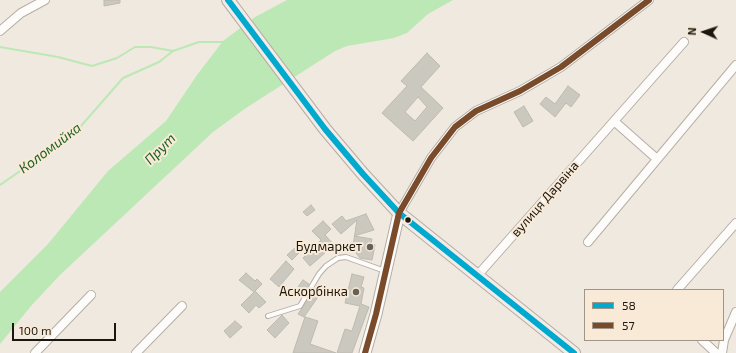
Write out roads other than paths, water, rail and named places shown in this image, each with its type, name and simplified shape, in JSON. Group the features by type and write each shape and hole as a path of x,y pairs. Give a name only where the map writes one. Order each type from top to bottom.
{"main road":[{"path":"228,0 325,129 362,174 399,213 574,353"}],"street":[{"path":"0,31 21,13 45,0"},
{"path":"365,353 399,213 431,158 455,127 476,111 520,91 561,67 649,0"},
{"name":"вулиця Дарвіна","path":"477,276 684,42"},
{"path":"588,242 736,65"},
{"path":"614,121 657,159"},
{"path":"679,289 736,223"},
{"path":"35,353 91,295"},
{"path":"136,353 182,306"},
{"path":"724,340 736,312"},
{"path":"703,341 716,353"},
{"path":"722,353 724,341"}],"lane":[{"path":"268,316 300,306 319,274 326,266 338,258 346,257 386,271"}],"water":[{"name":"Прут","path":"287,0 453,0 428,14 407,33 394,38 347,46 335,51 246,108 213,132 60,275 31,306 0,344 0,292 48,244 108,171 166,121 197,75 223,41 255,17"}],"waterway":[{"path":"0,47 58,57 92,66 117,58 135,47 151,47 173,51 199,42 226,42"},
{"name":"Коломийка","path":"0,185 59,144 81,126 123,78 159,62 173,51"}],"place":[{"name":"Будмаркет","path":"370,247"},
{"name":"Аскорбінка","path":"356,292"}]}
